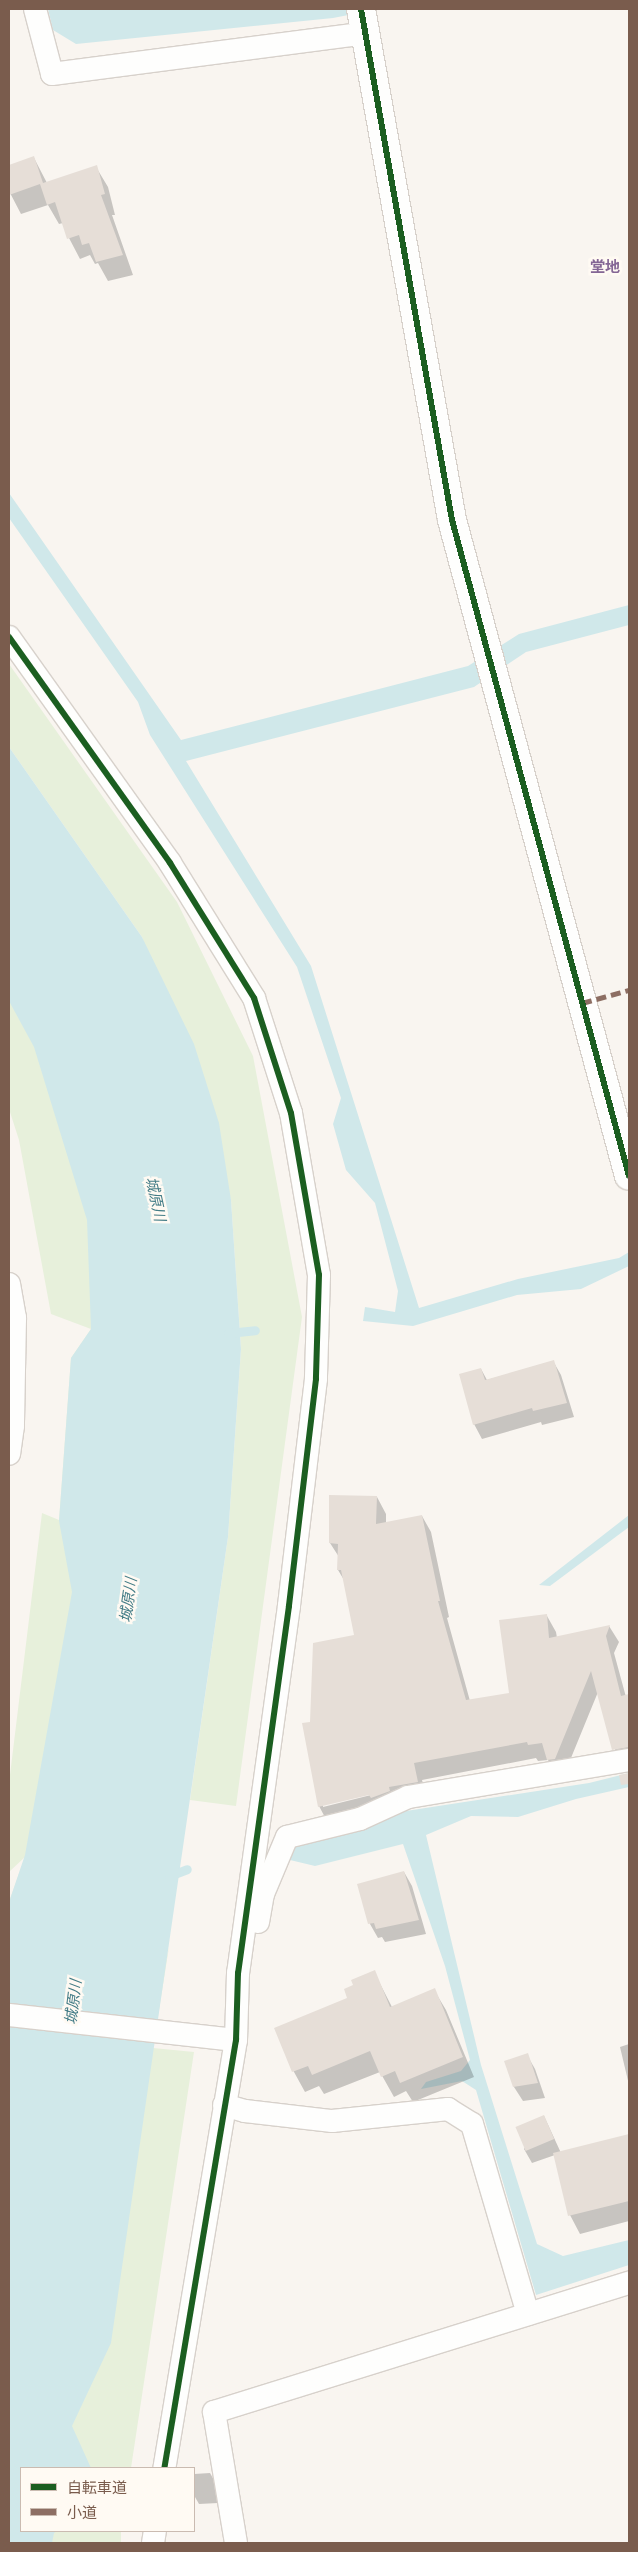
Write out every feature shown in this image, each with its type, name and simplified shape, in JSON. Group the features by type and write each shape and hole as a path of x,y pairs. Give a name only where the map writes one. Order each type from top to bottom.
{"street":[{"path":"35,9 52,74 363,20 452,520 629,1176"},
{"path":"9,637 170,863 254,998 291,1113 319,1275 316,1379 289,1606 228,2039 224,2105 164,2467"},
{"path":"9,1284 15,1318 13,1426 9,1454"},
{"path":"238,1973 254,1948 263,1894 287,1837 360,1819 408,1797 611,1765 629,1760"},
{"path":"9,2015 228,2039"},
{"path":"224,2105 245,2111 332,2121 448,2109 472,2124 528,2314"},
{"path":"236,2543 214,2412 629,2283"}],"green space":[{"path":"9,664 177,902 253,1056 302,1317 236,1806 190,1800 228,1537 241,1349 231,1200 142,937 9,747"},
{"path":"9,970 122,1238 32,1898 9,1902 25,1857 9,1872 9,1783 42,1513 59,1520 71,1358 91,1329 51,1314 19,1140 9,1109"},
{"path":"169,1947 153,2048 194,2052 131,2467 50,2467"},
{"path":"29,2532 121,2532 121,2543 29,2543"}],"water":[{"path":"48,9 379,9 333,18 76,44 53,30"},
{"path":"9,493 181,740 468,666 519,634 629,605 629,625 526,652 474,687 186,761 311,966 419,1308 518,1279 619,1258 629,1252 629,1266 581,1289 517,1295 413,1326 363,1321 365,1307 395,1312 398,1291 375,1203 346,1170 333,1124 341,1098 297,967 150,735 138,702 9,518"},
{"name":"城原川","path":"9,747 142,937 194,1044 219,1123 231,1200 241,1349 228,1537 111,2343 72,2426 91,2467 20,2467 20,2532 56,2532 52,2543 9,2543 9,1902 25,1855 72,1592 59,1521 71,1358 91,1329 87,1220 34,1047 9,1001"},
{"path":"629,1515 629,1527 550,1586 539,1585"},
{"path":"629,1773 629,1787 576,1799 518,1817 471,1816 426,1835 481,2065 537,2244 563,2256 629,2240 629,2265 536,2295 476,2090 462,2081 421,2089 426,2082 461,2071 470,2060 445,1966 403,1844 315,1866 290,1860 298,1842 406,1811 589,1783"}],"building":[{"path":"34,156 43,183 97,165 105,194 101,195 123,255 96,262 89,243 82,245 79,235 67,239 55,202 47,205 40,184 9,195 9,165"},
{"path":"554,1360 567,1403 533,1411 532,1408 473,1425 459,1374 481,1368 485,1380"},
{"path":"329,1495 377,1496 376,1524 422,1515 440,1601 438,1601 466,1700 509,1693 499,1620 547,1614 549,1638 610,1625 606,1636 621,1696 629,1694 629,1747 612,1750 591,1671 555,1759 547,1760 542,1743 528,1745 527,1742 414,1763 418,1782 389,1787 390,1791 371,1798 369,1795 318,1807 302,1723 310,1722 313,1643 354,1635 341,1570 337,1570 338,1544 329,1543"},
{"path":"629,1773 629,1784 621,1785 619,1775"},
{"path":"404,1871 419,1920 376,1929 374,1923 368,1924 357,1884"},
{"path":"375,1970 390,2007 435,1988 463,2057 400,2083 395,2071 381,2077 370,2051 312,2075 308,2066 292,2072 274,2028 347,1998 344,1989 353,1985 351,1980"},
{"path":"528,2053 538,2083 513,2087 504,2061"},
{"path":"544,2115 554,2139 526,2151 515,2127"},
{"path":"629,2134 629,2201 568,2216 553,2153"}],"waterway":[{"path":"228,1333 255,1330"},
{"path":"169,1876 187,1869"}],"marked path":[{"path":"582,1003 629,990"}],"cycle path":[{"path":"361,9 452,520 629,1176"},
{"path":"9,637 170,863 254,998 291,1113 319,1275 316,1379 289,1606 238,1973 236,2040 164,2467"}],"district":[{"name":"堂地","path":"605,267"}]}
